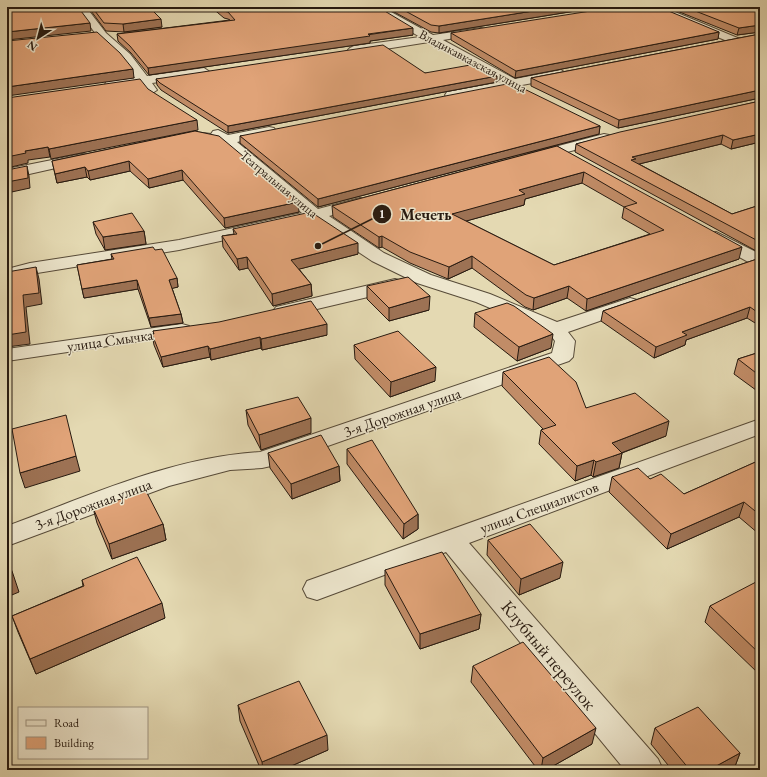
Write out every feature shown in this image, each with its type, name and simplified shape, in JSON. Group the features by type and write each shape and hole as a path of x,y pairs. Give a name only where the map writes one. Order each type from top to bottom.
{"street":[{"path":"81,7 102,35 126,57 143,80 155,94 161,98"},
{"name":"Владикавказская улица","path":"374,7 431,40 532,93"},
{"path":"654,7 742,40 713,45"},
{"path":"346,52 492,30"},
{"path":"87,37 102,35 117,36"},
{"path":"97,87 213,70"},
{"path":"442,97 573,71"},
{"name":"Театральная улица","path":"200,123 226,140 315,215 378,257 424,279 483,298 556,329"},
{"path":"181,138 196,135 226,140 280,129"},
{"path":"519,160 557,150 609,131"},
{"path":"557,150 578,162"},
{"path":"7,174 98,155"},
{"path":"7,275 30,269 180,245 315,215 375,199"},
{"path":"703,230 759,260"},
{"path":"728,270 759,260"},
{"path":"265,315 424,279"},
{"path":"556,329 646,298"},
{"name":"улица Смычка","path":"7,355 196,328"},
{"name":"3-я Дорожная улица","path":"7,536 162,479 230,462 262,460 562,357 565,341 556,329"},
{"name":"улица Специалистов","path":"318,589 760,426"},
{"name":"Клубный переулок","path":"451,540 646,770"}],"building":[{"path":"7,7 78,7 90,23 7,32"},
{"path":"92,7 149,7 161,19 123,24 104,23"},
{"path":"218,7 378,7 413,28 368,34 370,36 148,68 130,46 117,34 235,20 228,12 223,11"},
{"path":"398,7 558,7 439,26 431,25"},
{"path":"616,7 659,7 719,32 516,71 451,33"},
{"path":"685,7 760,7 760,25 739,28"},
{"path":"97,32 120,53 133,69 7,87 7,41"},
{"path":"760,34 760,90 619,120 531,78"},
{"path":"383,45 425,73 476,64 497,76 228,126 156,79"},
{"path":"140,79 148,89 197,120 49,149 48,147 25,151 26,153 7,157 7,98"},
{"path":"512,83 600,126 318,199 240,136"},
{"path":"760,101 760,134 733,140 723,135 632,157 636,159 631,160 732,214 760,205 760,242 576,144 620,132"},
{"path":"195,131 219,136 298,202 224,218 182,170 148,179 129,161 88,171 85,167 55,174 52,161"},
{"path":"557,146 742,247 587,299 569,286 534,298 526,295 472,256 449,267 410,252 382,236 379,237 332,206","holes":["584,172 637,203 624,207 664,230 554,265 452,214 525,194 519,190"]},
{"path":"27,166 28,178 7,182 7,170"},
{"path":"311,212 358,243 291,260 311,284 272,294 247,257 237,259 222,236 237,234 233,229"},
{"path":"132,213 144,231 103,237 93,222"},
{"path":"153,247 155,250 162,249 177,278 169,280 181,314 149,318 137,280 82,289 77,265 114,259 111,254"},
{"path":"760,258 760,314 750,307 682,332 687,335 656,347 603,311"},
{"path":"36,267 39,293 23,295 26,332 7,335 7,272"},
{"path":"408,277 430,296 389,308 367,286"},
{"path":"311,301 327,324 261,339 260,337 210,349 208,346 161,357 152,334 154,334 153,331 219,322"},
{"path":"507,303 514,306 553,334 519,347 475,313"},
{"path":"398,331 436,367 391,382 354,345"},
{"path":"760,352 760,376 738,359"},
{"path":"549,357 576,382 586,408 635,393 669,421 612,443 622,453 596,462 594,460 577,466 541,430 556,425 503,372"},
{"path":"298,397 311,418 259,435 246,410"},
{"path":"66,415 76,456 20,473 12,429"},
{"path":"321,435 339,466 291,484 268,453"},
{"path":"372,440 418,514 404,524 347,449"},
{"path":"760,460 760,515 744,502 671,534 612,477 638,468 650,479 661,474 684,494"},
{"path":"146,491 163,524 109,544 93,508"},
{"path":"530,524 563,562 521,579 488,540"},
{"path":"442,552 481,614 420,634 385,570"},
{"path":"137,557 162,603 30,659 12,616 84,586 82,580"},
{"path":"7,562 12,571 7,574"},
{"path":"756,582 760,586 760,654 710,606"},
{"path":"523,642 596,728 543,758 473,666"},
{"path":"299,681 327,735 262,762 238,705"},
{"path":"698,707 740,753 709,770 690,770 655,728"}],"place":[{"name":"Мечеть","path":"318,246"}]}
